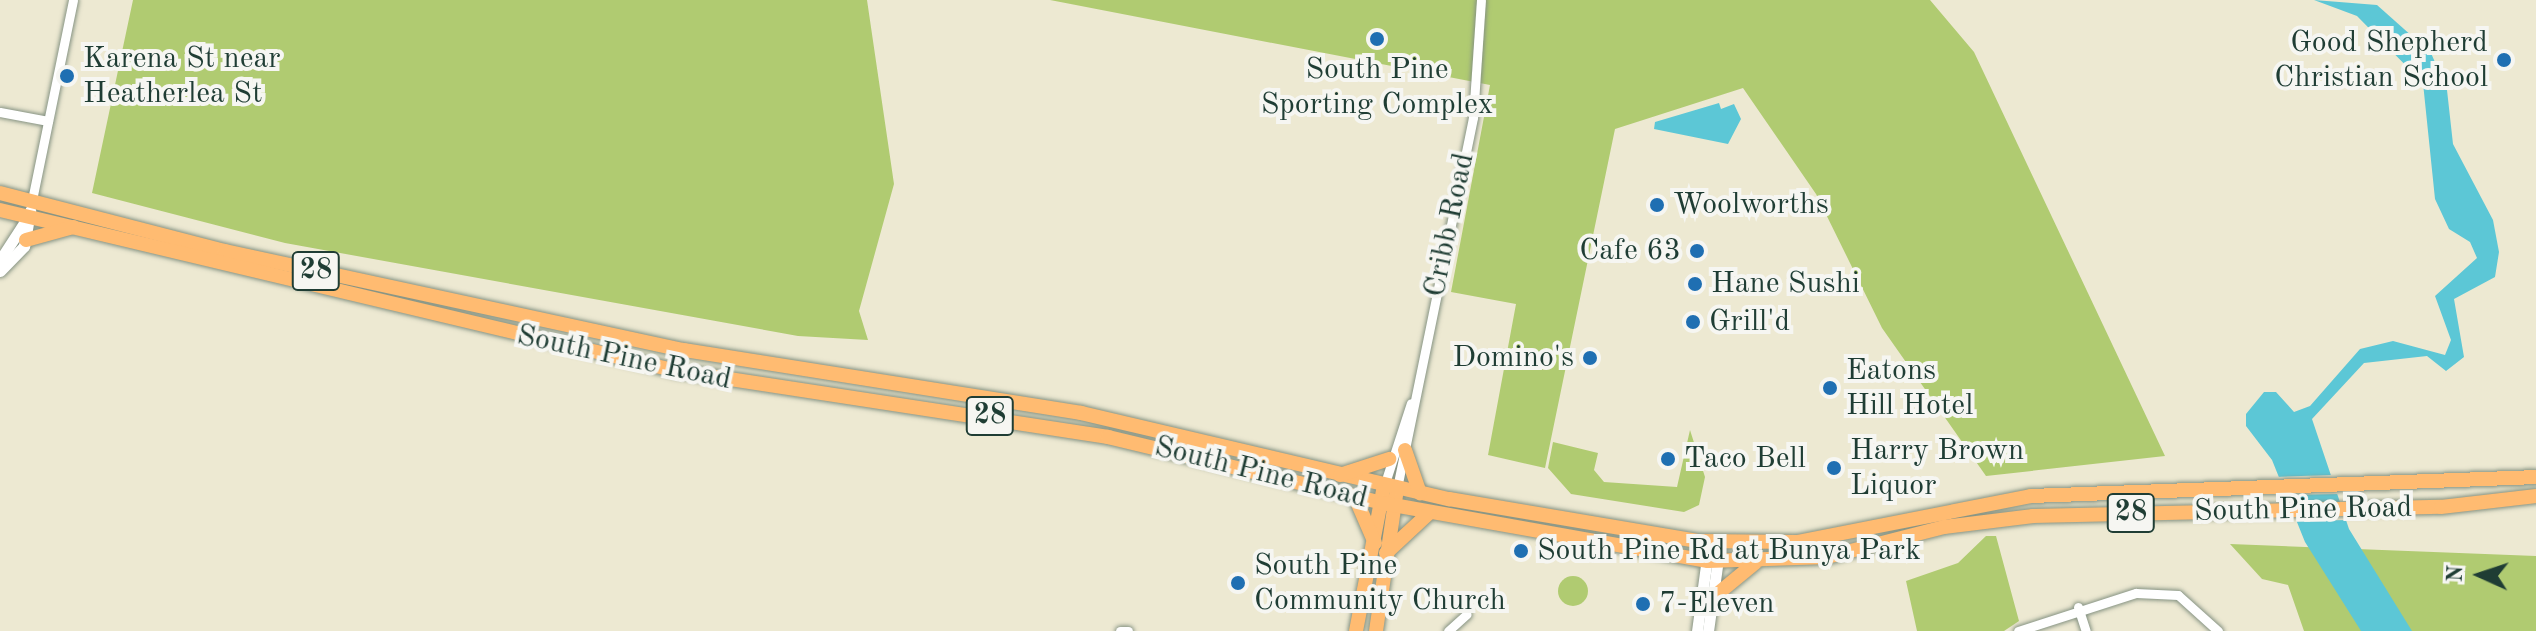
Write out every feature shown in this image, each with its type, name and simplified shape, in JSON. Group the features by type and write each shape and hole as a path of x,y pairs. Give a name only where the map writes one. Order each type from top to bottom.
{"main road":[{"name":"South Pine Road","path":"0,193 225,251 684,350 1069,410 1420,493 1715,543 1818,539 2012,498 2536,477"},
{"name":"South Pine Road","path":"0,210 677,371 1108,437 1429,513 1713,561 1755,563 1827,557 1991,520 2395,508 2536,496"},
{"path":"26,240 73,227"},
{"path":"1405,450 1420,493"},
{"path":"1340,475 1389,459"},
{"name":"Cribb Road","path":"1380,548 1391,487"},
{"path":"1355,497 1380,548 1376,631"},
{"path":"1356,631 1380,548 1429,513"},
{"path":"1715,596 1755,563"}],"street":[{"path":"0,271 26,240 28,216 73,0"},
{"name":"Cribb Road","path":"1391,487 1405,450 1473,117 1481,0"},
{"path":"0,112 48,121"},
{"path":"0,260 28,216"},
{"name":"Cribb Road","path":"1391,487 1389,459 1413,400"},
{"path":"1697,631 1715,543"},
{"path":"1708,631 1715,596 1713,561"},
{"path":"2018,631 2078,607 2136,593 2178,595 2218,631"},
{"path":"2078,607 2086,631"},
{"path":"1448,631 1467,614"},
{"path":"1120,631 1128,631"}],"green space":[{"path":"133,0 867,0 894,184 859,311 868,340 798,336 285,243 92,193"},
{"path":"1050,0 1930,0 1974,52 2165,456 1986,476 1882,328 1816,194 1743,88 1615,129 1545,468 1488,455 1516,304 1451,292 1490,85"},
{"path":"1690,430 1705,477 1699,505 1684,512 1571,494 1548,468 1553,442 1598,453 1594,470 1604,482 1677,487"},
{"path":"1986,536 1996,536 2019,621 2004,631 1917,631 1906,581 1958,563"},
{"path":"2230,544 2536,556 2536,631 2304,631 2288,585 2262,579"},
{"path":"1573,576 1584,580 1588,591 1584,602 1573,606 1562,602 1558,591 1562,580"}],"water":[{"path":"2314,0 2377,5 2431,53 2447,90 2453,144 2493,220 2499,252 2495,277 2454,299 2464,357 2446,371 2427,356 2364,363 2312,419 2349,529 2412,631 2361,631 2305,542 2272,460 2246,426 2246,414 2264,392 2276,392 2294,412 2310,406 2360,349 2393,341 2445,355 2451,340 2435,296 2477,258 2470,242 2449,229 2435,199 2423,83 2357,16"},
{"path":"1719,103 1721,109 1734,104 1741,119 1728,144 1654,129 1655,122"}],"pier":[{"path":"2332,475 2339,494 2282,495 2275,477"},
{"path":"2342,502 2349,520 2293,521 2285,503"}],"place":[{"name":"South Pine Sporting Complex","path":"1377,39"},
{"name":"Good Shepherd Christian School","path":"2504,60"},
{"name":"Karena St near Heatherlea St","path":"67,76"},
{"name":"Woolworths","path":"1657,205"},
{"name":"Cafe 63","path":"1697,251"},
{"name":"Hane Sushi","path":"1695,284"},
{"name":"Grill'd","path":"1693,322"},
{"name":"Domino's","path":"1590,358"},
{"name":"Eatons Hill Hotel","path":"1830,388"},
{"name":"Taco Bell","path":"1668,459"},
{"name":"Harry Brown Liquor","path":"1834,468"},
{"name":"South Pine Rd at Bunya Park","path":"1521,551"},
{"name":"South Pine Community Church","path":"1238,583"},
{"name":"7-Eleven","path":"1643,604"}]}
